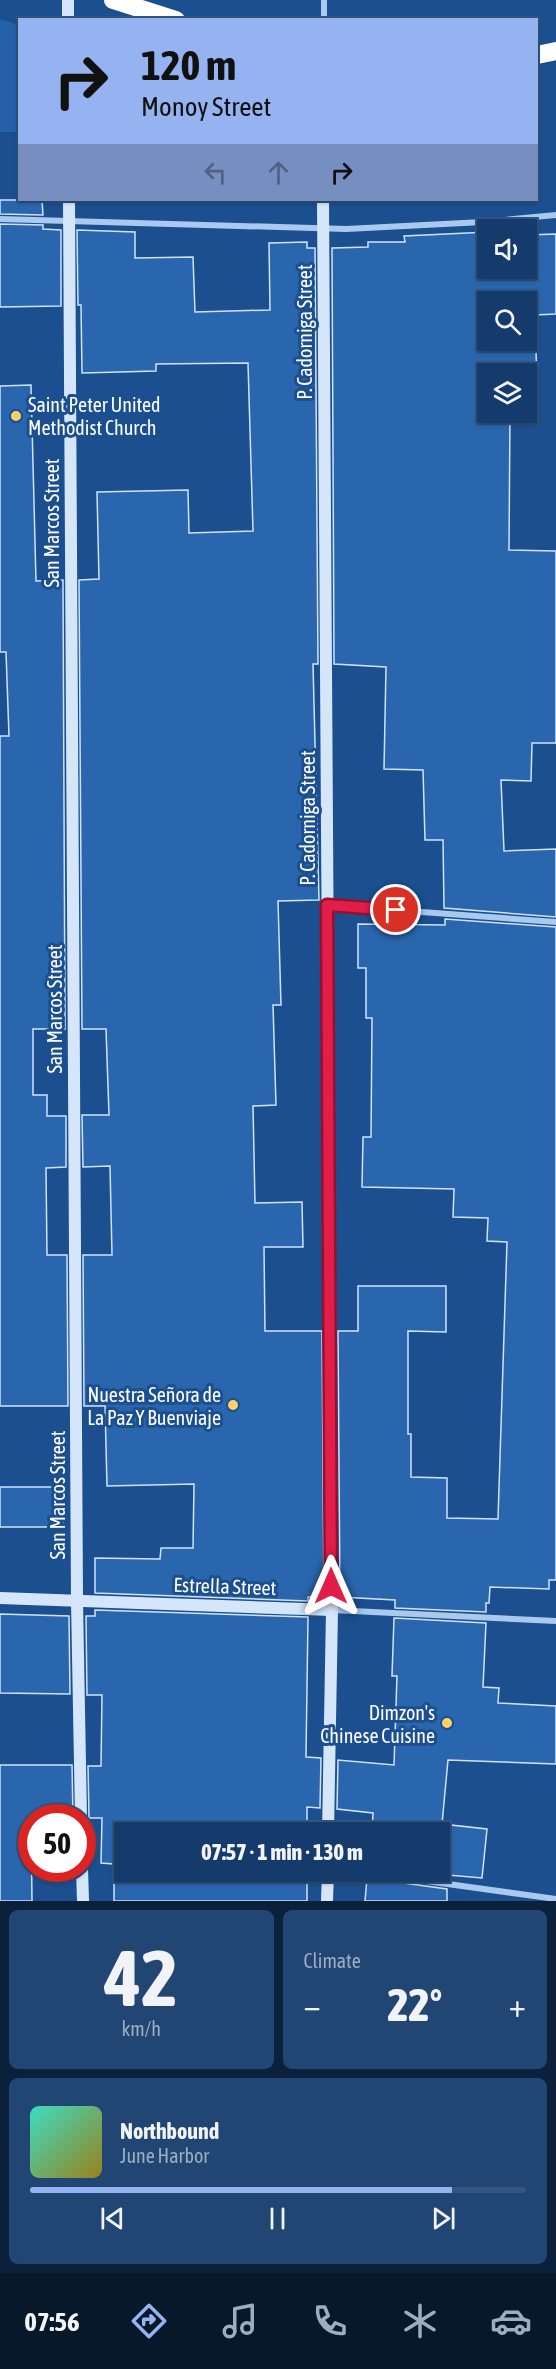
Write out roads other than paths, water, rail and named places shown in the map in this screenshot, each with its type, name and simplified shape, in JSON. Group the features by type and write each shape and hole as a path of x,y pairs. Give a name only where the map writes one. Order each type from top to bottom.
{"highway":[{"path":"113,0 170,18"},
{"path":"538,55 556,51"}],"street":[{"path":"68,0 68,18"},
{"path":"324,0 324,18"},
{"name":"San Marcos Street","path":"69,201 77,1601 81,1804"},
{"name":"P. Cadorniga Street","path":"323,201 332,1610 328,1822"},
{"path":"0,219 346,229 483,222 556,215"},
{"path":"327,905 556,922"},
{"name":"Estrella Street","path":"0,1598 556,1621"},
{"path":"82,1882 83,1901"},
{"path":"327,1901 328,1882"},
{"path":"433,1882 556,1899"}],"place":[{"name":"Saint Peter United Methodist Church","path":"16,416"},
{"name":"Nuestra Señora de La Paz Y Buenviaje","path":"233,1405"},
{"name":"Dimzon's Chinese Cuisine","path":"447,1723"}]}
